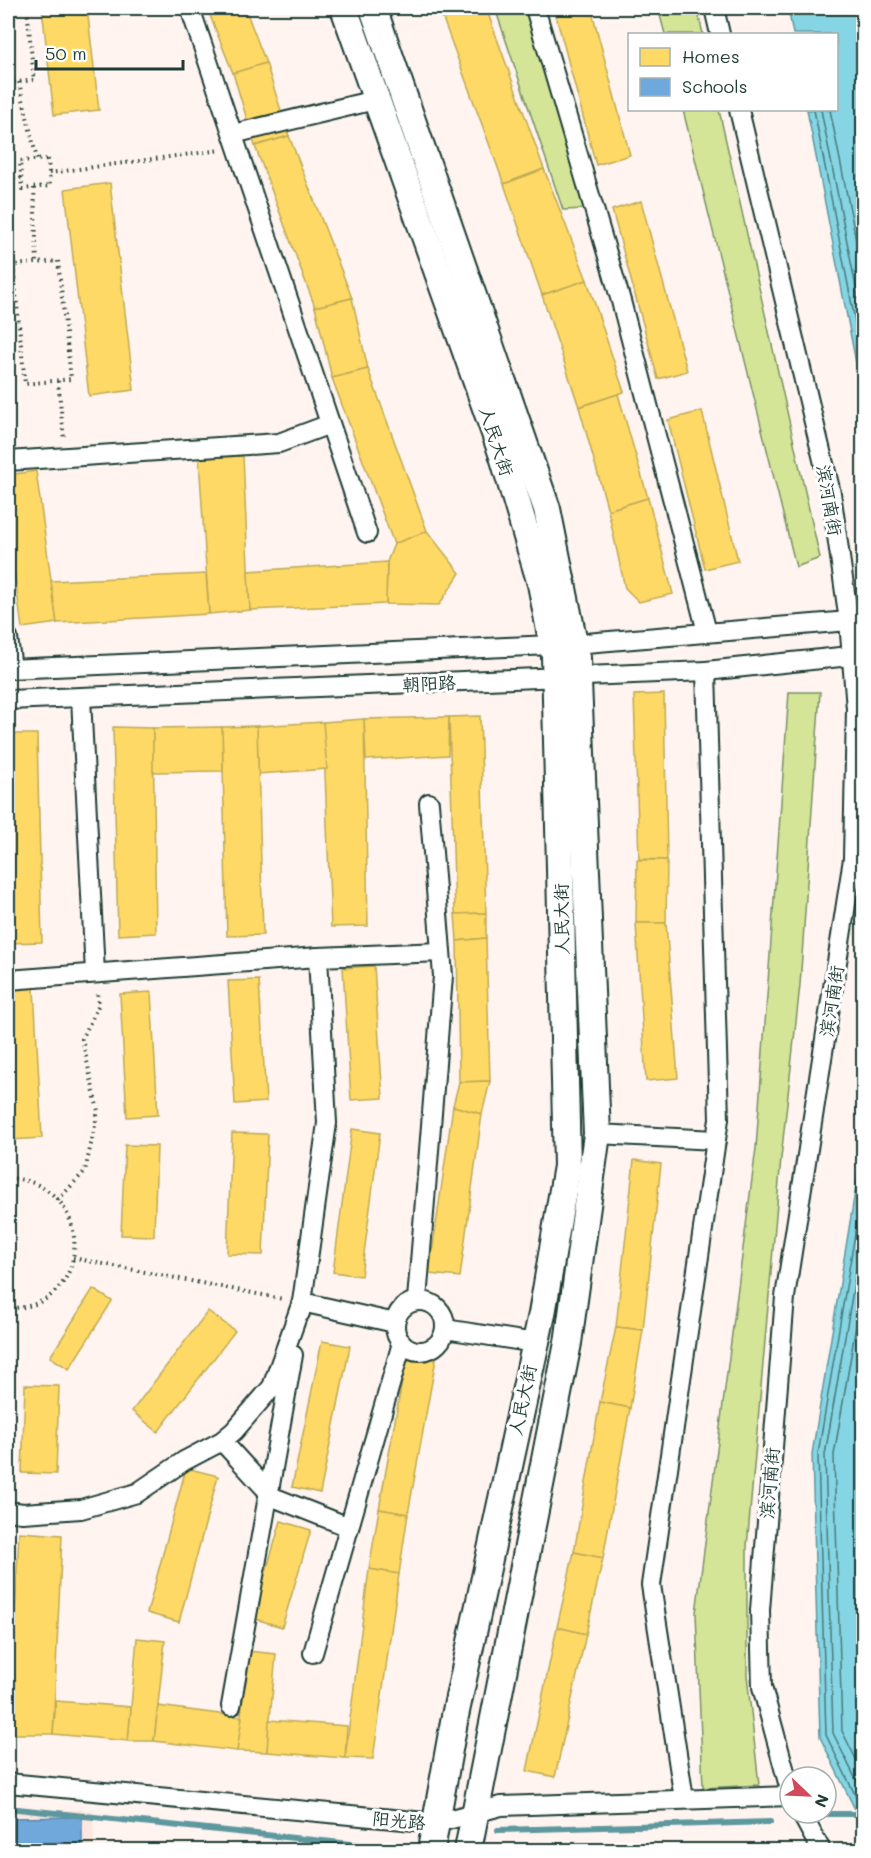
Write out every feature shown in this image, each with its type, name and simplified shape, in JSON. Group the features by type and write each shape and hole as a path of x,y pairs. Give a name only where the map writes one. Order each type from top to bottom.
{"street":[{"path":"190,8 367,533"},
{"name":"人民大街","path":"345,8 503,456 541,584 564,644"},
{"name":"人民大街","path":"373,8 547,509 567,677 597,1134 568,1342 468,1851"},
{"path":"535,8 621,300 707,632"},
{"path":"714,8 720,33"},
{"path":"235,141 378,99"},
{"name":"滨河南街","path":"739,111 831,493 849,621 856,709 853,859 785,1297 760,1610 762,1687 783,1765"},
{"path":"8,461 279,444 330,424"},
{"path":"8,638 10,669 564,644 849,621"},
{"name":"朝阳路","path":"8,700 706,671 850,656"},
{"path":"684,1799 651,1585 718,1119 706,671"},
{"name":"人民大街","path":"431,1851 457,1704 535,1343 567,1166 567,677"},
{"path":"81,698 95,973"},
{"path":"417,1300 443,976 429,803"},
{"path":"8,980 318,957 441,952"},
{"path":"231,1706 269,1493 282,1381 302,1302 327,1123 318,957"},
{"path":"597,1134 716,1140"},
{"path":"417,1300 429,1302 438,1308 444,1317 445,1329 441,1340 433,1347 422,1351 411,1350 396,1334 395,1323 399,1312 407,1304 417,1300"},
{"path":"302,1302 395,1323"},
{"path":"445,1329 535,1343"},
{"path":"314,1653 402,1343"},
{"path":"8,1511 23,1513 81,1509 137,1493 184,1461 222,1441 234,1431 272,1387 282,1381"},
{"path":"222,1441 273,1497 350,1527"},
{"name":"阳光路","path":"8,1783 436,1823 501,1806 778,1796"},
{"path":"807,1825 821,1851"}],"path":[{"path":"8,83 34,80 27,8"},
{"path":"19,82 37,160"},
{"path":"49,173 235,141"},
{"path":"48,159 50,186 22,189 20,161 37,160 48,159"},
{"path":"8,179 21,178"},
{"path":"34,188 38,262"},
{"path":"58,261 71,379 58,381 25,384 13,265 58,261"},
{"path":"58,381 66,457"},
{"path":"58,1200 85,1171 98,1110 82,1040 99,1004 95,973"},
{"path":"8,1179 31,1182 43,1187 58,1200 73,1227 73,1258 66,1276 50,1295 27,1306 8,1308 8,1328"},
{"path":"73,1258 237,1292 302,1302"}],"shaded area":[{"path":"8,1810 93,1810 94,1850 8,1850"}],"green space":[{"path":"495,8 528,8 586,209 563,210"},
{"path":"658,8 697,8 703,33 665,33"},
{"path":"683,111 719,111 820,558 796,567"},
{"path":"789,692 820,692 800,985 781,1158 747,1546 747,1675 759,1785 703,1788 696,1613 756,1148"}],"water":[{"path":"788,8 863,8 863,399 807,111 838,111 838,33 793,33"},
{"path":"863,1143 864,1826 838,1774 838,1765 834,1765 820,1737 812,1454"}],"building: Homes":[{"path":"42,8 87,8 99,110 54,115"},
{"path":"207,8 245,8 266,63 233,73"},
{"path":"439,8 486,8 544,169 504,184"},
{"path":"554,8 591,8 630,155 596,165"},
{"path":"266,63 289,136 255,146 233,73"},
{"path":"289,136 352,298 315,307 255,146"},
{"path":"544,169 587,280 542,295 504,184"},
{"path":"110,183 134,390 89,396 65,189"},
{"path":"641,201 687,371 658,379 612,210"},
{"path":"587,280 624,392 579,407 542,295"},
{"path":"352,298 368,369 332,378 315,307"},
{"path":"368,369 427,531 394,544 332,378"},
{"path":"618,394 648,498 608,510 579,407"},
{"path":"702,411 738,561 705,569 668,420"},
{"path":"243,456 250,610 209,614 199,458"},
{"path":"36,471 57,623 22,628 8,526 8,475"},
{"path":"648,498 673,594 639,602 625,588 608,510"},
{"path":"427,531 460,573 439,605 386,604 387,562 394,544"},
{"path":"387,562 386,604 250,610 248,571"},
{"path":"206,574 209,614 57,623 51,581"},
{"path":"664,694 667,860 639,859 634,695"},
{"path":"480,716 486,913 455,914 449,717"},
{"path":"449,717 448,755 366,760 364,719"},
{"path":"364,719 368,926 331,927 323,722"},
{"path":"323,722 327,769 258,774 257,726"},
{"path":"257,726 263,935 227,936 222,727"},
{"path":"113,727 153,728 156,933 118,935"},
{"path":"222,727 223,771 153,772 153,728"},
{"path":"8,734 37,734 42,942 8,943"},
{"path":"637,860 667,860 666,923 636,923"},
{"path":"486,913 486,938 457,941 455,914"},
{"path":"636,923 666,923 678,1078 646,1081"},
{"path":"486,938 490,1081 459,1082 457,941"},
{"path":"374,966 383,1098 351,1100 343,968"},
{"path":"259,980 266,1102 235,1104 228,981"},
{"path":"34,988 42,1138 10,1140 8,990"},
{"path":"151,992 158,1115 127,1117 120,994"},
{"path":"490,1081 482,1114 453,1106 459,1082"},
{"path":"453,1106 482,1114 460,1277 429,1274"},
{"path":"352,1129 380,1133 361,1276 333,1272"},
{"path":"232,1133 268,1134 263,1255 227,1254"},
{"path":"125,1145 157,1146 154,1236 121,1235"},
{"path":"634,1160 661,1164 643,1330 616,1327"},
{"path":"93,1289 112,1301 69,1369 50,1357"},
{"path":"208,1311 235,1331 158,1432 132,1411"},
{"path":"616,1327 643,1330 630,1408 600,1402"},
{"path":"322,1341 350,1346 320,1493 292,1487"},
{"path":"407,1354 436,1359 408,1514 379,1509"},
{"path":"25,1385 59,1386 56,1474 22,1473"},
{"path":"600,1402 630,1408 603,1558 574,1552"},
{"path":"186,1468 218,1476 179,1622 147,1613"},
{"path":"379,1509 408,1514 399,1574 369,1569"},
{"path":"281,1521 311,1530 282,1627 252,1618"},
{"path":"19,1532 62,1535 53,1734 9,1734"},
{"path":"574,1552 603,1558 586,1634 557,1627"},
{"path":"369,1569 399,1574 373,1759 345,1758"},
{"path":"557,1627 586,1634 555,1777 527,1771"},
{"path":"137,1638 165,1641 154,1741 128,1741"},
{"path":"248,1651 276,1654 267,1752 237,1751"},
{"path":"56,1701 131,1707 128,1741 53,1734"},
{"path":"158,1706 242,1717 237,1751 154,1741"},
{"path":"269,1720 347,1726 345,1758 267,1752"}],"building: Schools":[{"path":"82,1817 82,1850 8,1850 8,1818"}],"waterway":[{"path":"8,1808 389,1848"},
{"path":"838,1814 864,1814"},
{"path":"498,1830 770,1822"}]}
